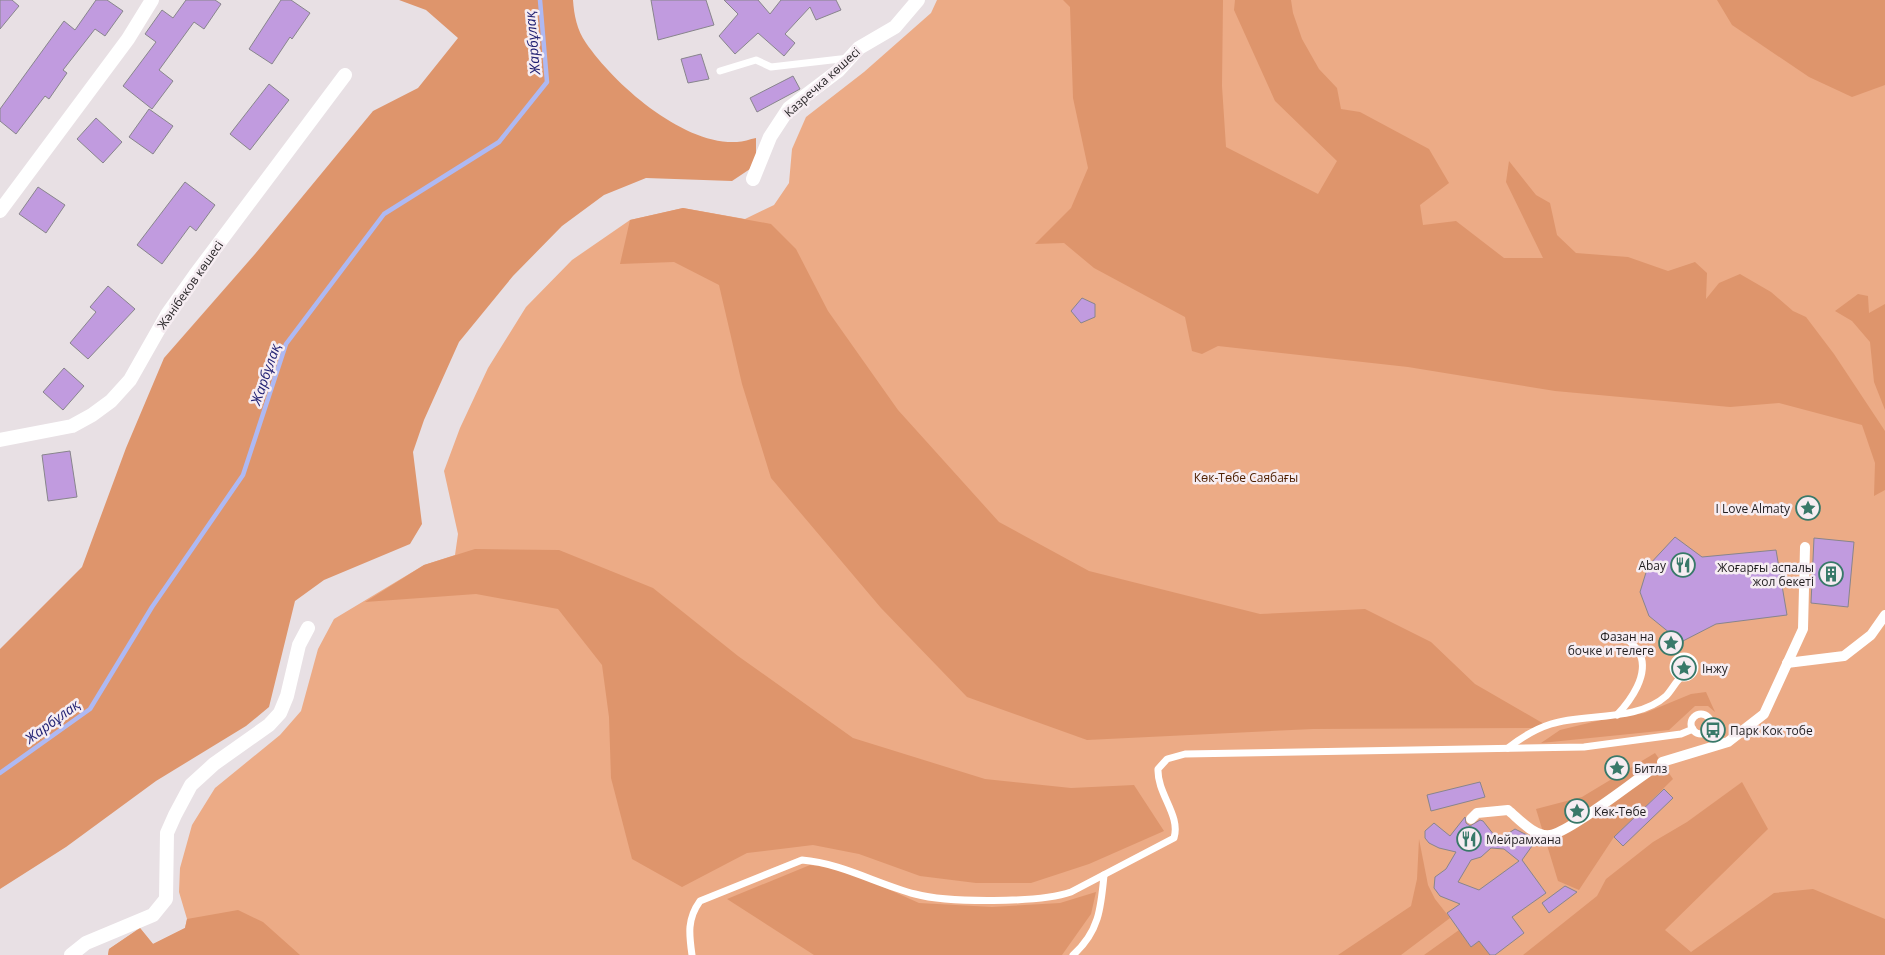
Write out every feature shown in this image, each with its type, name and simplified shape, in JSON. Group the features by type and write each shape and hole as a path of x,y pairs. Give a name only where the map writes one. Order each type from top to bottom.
{"street":[{"path":"0,211 128,39 152,0"},
{"name":"Казречка көшесі","path":"753,179 770,137 789,108 838,71 859,48 895,27 918,0"},
{"name":"Жәнібеков көшесі","path":"0,440 72,426 92,415 117,394 130,380 174,305 345,75"},
{"path":"1662,762 1728,742 1764,714 1803,629 1805,547"},
{"path":"1787,663 1844,656 1871,636 1885,615"},
{"path":"71,955 86,943 153,915 166,899 167,833 175,814 191,785 214,764 269,725 280,713 287,696 299,645 308,628"},
{"path":"1472,819 1477,813 1508,810 1535,832 1550,835 1575,823 1648,772"}],"lane":[{"path":"720,71 756,60 771,67 849,58"},
{"path":"1617,715 1630,702 1640,680 1642,661 1640,652 1627,639"},
{"path":"1508,748 1527,733 1552,723 1617,715 1654,704 1667,696 1680,678"},
{"path":"692,955 688,931 691,913 700,901 802,860 834,866 917,895 997,900 1060,896 1174,838 1177,827 1158,782 1158,769 1167,759 1185,754 1584,747 1681,734 1693,729"},
{"path":"1073,955 1086,944 1100,913 1104,875"}],"green space":[{"name":"Көк-Төбе Саябағы","path":"937,0 1885,0 1885,955 108,955 109,949 140,928 153,944 185,928 187,919 179,892 180,868 192,825 215,788 280,735 301,711 318,649 334,619 424,565 455,555 458,534 444,471 460,428 488,368 526,307 572,260 630,220 683,208 745,219 774,205 789,183 792,149 806,117 864,72 931,13"}],"shaded area":[{"path":"399,0 573,0 576,22 586,43 614,77 632,94 673,123 695,134 716,140 737,142 756,138 756,156 750,169 732,181 646,178 604,195 562,226 513,276 459,342 424,420 413,452 422,524 410,544 324,580 295,601 269,707 246,726 156,781 66,847 0,889 0,649 82,567 126,448 164,358 255,254 373,111 418,88 458,38 426,10"},
{"path":"1063,0 1223,0 1222,86 1226,147 1318,194 1337,161 1275,101 1234,10 1235,0 1291,0 1293,13 1302,39 1319,69 1337,88 1341,109 1360,112 1429,149 1449,183 1420,205 1423,225 1456,221 1504,258 1543,258 1506,182 1509,161 1536,195 1550,203 1557,235 1576,253 1628,257 1668,271 1695,262 1707,273 1706,299 1719,283 1740,274 1771,292 1793,311 1806,317 1834,354 1885,431 1885,490 1874,496 1875,463 1862,425 1779,403 1730,407 1555,391 1408,367 1218,346 1202,354 1192,351 1185,317 1094,268 1064,243 1035,244 1071,208 1088,168 1073,98 1070,7"},
{"path":"1717,0 1885,0 1885,85 1852,97 1809,77 1732,25"},
{"path":"683,208 771,224 796,249 828,311 898,410 999,522 1089,571 1260,614 1365,609 1431,642 1475,684 1551,728 1313,729 1087,740 967,697 881,608 771,478 742,384 719,285 674,262 620,264 630,220"},
{"path":"1858,294 1868,296 1869,313 1885,304 1885,410 1874,382 1870,342 1852,321 1835,311"},
{"path":"475,549 559,550 653,588 738,656 853,738 985,779 1071,788 1134,785 1164,831 1089,864 1031,883 976,883 920,876 859,854 813,845 747,853 682,887 632,859 611,778 609,717 602,665 558,609 476,594 365,602 424,565"},
{"path":"1706,692 1715,712 1708,706 1695,706 1669,730 1541,743 1560,730 1601,720 1645,713 1691,694"},
{"path":"1655,753 1673,779 1614,837 1579,890 1558,881 1536,809 1582,797"},
{"path":"1742,782 1768,829 1665,930 1691,952 1774,893 1813,889 1885,919 1885,955 1523,955 1597,896 1606,879 1653,842 1687,822"},
{"path":"1419,839 1428,885 1435,899 1450,918 1401,955 1338,955 1411,906 1417,879"},
{"path":"810,865 843,869 919,903 992,907 1060,903 1096,892 1091,914 1062,955 814,955 727,899"},
{"path":"238,910 263,922 300,955 108,955 109,949 140,928 153,944 185,928 187,919"},
{"path":"1459,930 1471,947 1479,941 1490,955 1424,955"}],"building":[{"path":"0,0 12,0 19,6 0,29"},
{"path":"96,0 107,0 123,11 105,36 95,29 63,70 67,73 49,99 45,96 16,134 0,121 0,109 64,21 75,30"},
{"path":"186,0 215,0 221,4 204,29 194,22 159,70 173,81 152,109 123,86 156,42 145,34 162,10 173,18"},
{"path":"281,0 291,0 310,13 292,39 290,37 272,64 249,49"},
{"path":"651,0 706,0 714,25 658,40"},
{"path":"724,0 758,0 770,14 781,0 836,0 841,10 816,20 810,7 785,34 795,43 784,56 758,33 735,54 719,36 738,14"},
{"path":"701,54 709,79 688,83 681,59"},
{"path":"793,76 800,89 757,112 750,98"},
{"path":"269,84 289,100 250,150 230,134"},
{"path":"149,109 173,126 153,154 129,137"},
{"path":"96,118 122,142 103,163 77,139"},
{"path":"185,182 215,205 196,231 190,226 162,264 137,245"},
{"path":"38,187 65,205 46,233 19,214"},
{"path":"108,286 135,309 88,359 70,343 96,312 90,307"},
{"path":"1082,298 1095,304 1095,317 1081,323 1071,311"},
{"path":"64,368 84,386 63,410 43,392"},
{"path":"70,451 77,497 48,501 42,455"},
{"path":"1675,537 1702,557 1776,550 1787,615 1716,624 1681,642 1649,616 1640,592 1648,566"},
{"name":"Жоғарғы аспалы жол бекеті","path":"1814,538 1854,542 1848,607 1811,603"},
{"path":"1480,782 1485,797 1431,811 1427,795"},
{"path":"1664,789 1673,798 1623,846 1614,837"},
{"path":"1465,817 1466,823 1470,826 1480,820 1483,821 1498,840 1515,829 1531,837 1532,846 1522,860 1546,893 1512,917 1524,933 1495,955 1490,955 1479,941 1471,947 1447,913 1460,904 1440,896 1434,888 1435,877 1446,869 1456,852 1439,848 1429,843 1425,838 1425,831 1434,823 1450,836","holes":["1491,848 1504,849 1519,861 1479,890 1458,882 1471,860 1481,857"]},
{"path":"1565,886 1577,892 1549,913 1542,903"}],"waterway":[{"name":"Жарбұлақ","path":"0,773 90,709 152,607 243,475 286,344 384,214 499,142 547,82 540,0"}],"place":[{"name":"I Love Almaty","path":"1808,508"},
{"name":"Abay","path":"1683,565"},
{"name":"Жоғарғы аспалы жол бекеті","path":"1831,574"},
{"name":"Фазан на бочке и телеге","path":"1671,643"},
{"name":"Інжу","path":"1684,668"},
{"name":"Парк Кок тобе","path":"1713,730"},
{"name":"Битлз","path":"1617,768"},
{"name":"Көк-Төбе","path":"1577,811"},
{"name":"Мейрамхана","path":"1469,839"}]}
